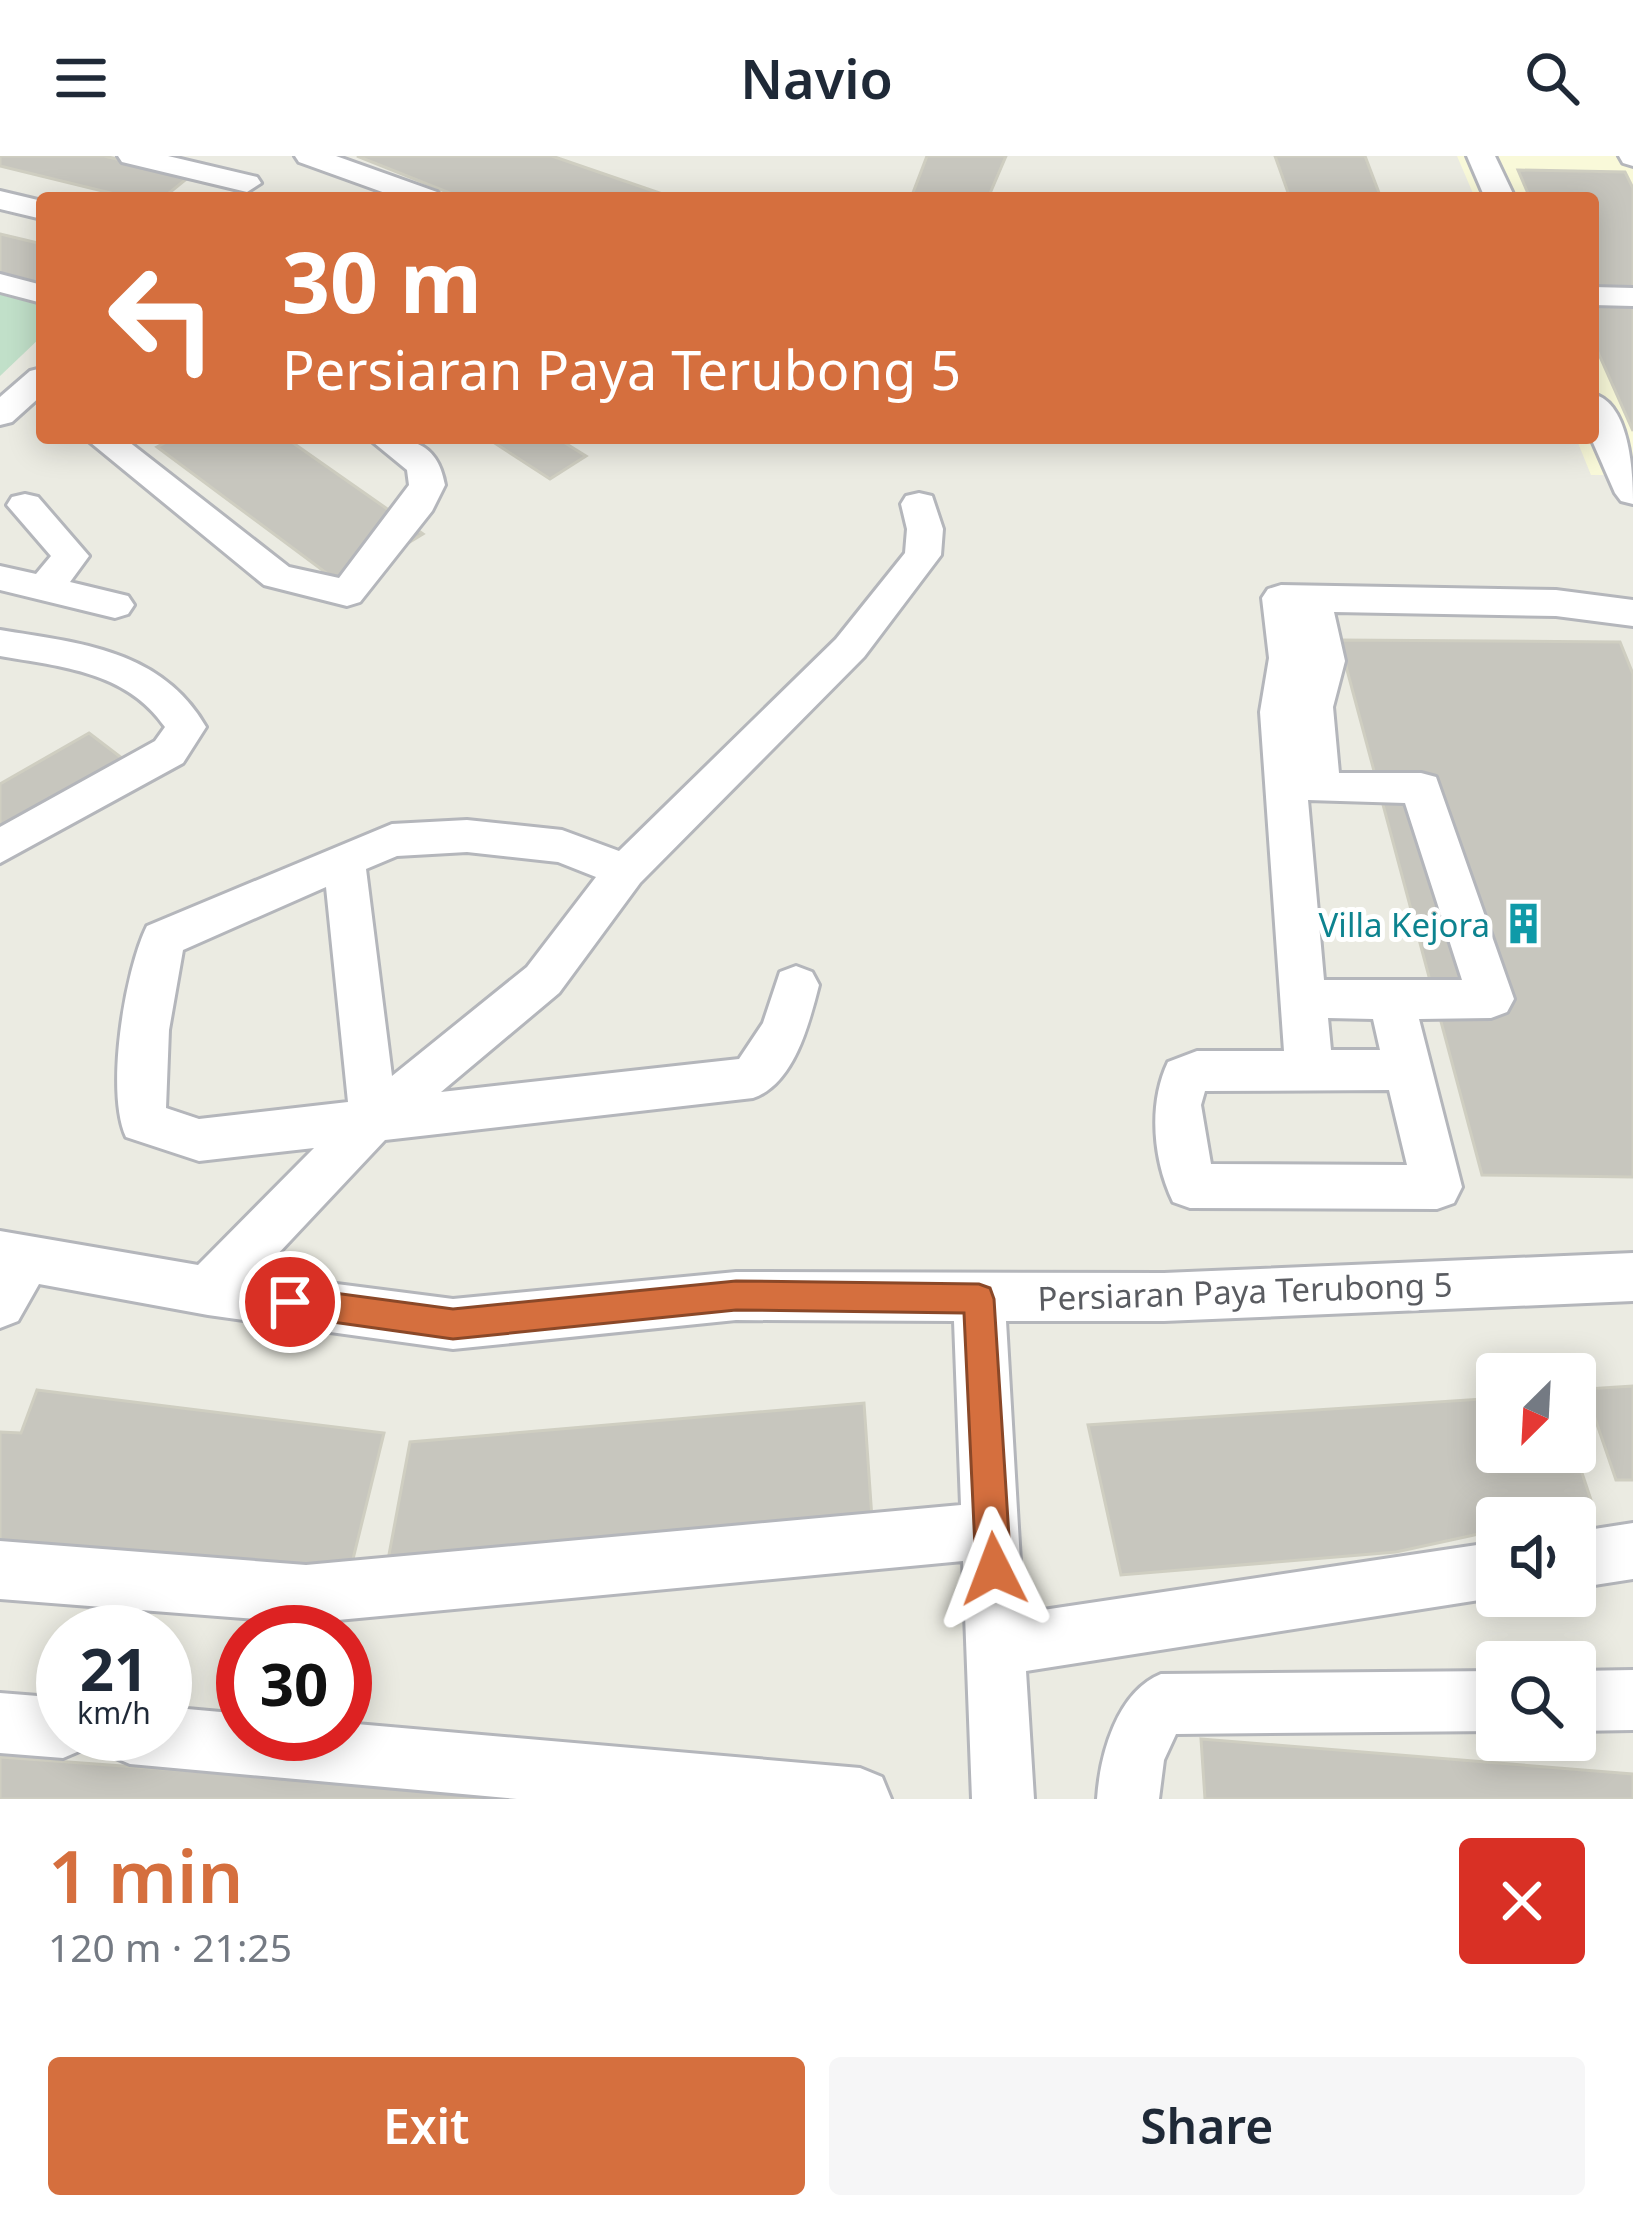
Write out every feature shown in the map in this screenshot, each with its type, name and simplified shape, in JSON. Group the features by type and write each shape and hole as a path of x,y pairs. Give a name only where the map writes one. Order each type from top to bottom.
{"street":[{"path":"132,156 247,184"},
{"path":"309,156 410,192"},
{"path":"1481,156 1497,192"},
{"path":"0,200 36,209"},
{"path":"0,283 36,292"},
{"path":"1599,296 1633,297"},
{"path":"0,415 36,383"},
{"path":"1599,417 1631,486"},
{"path":"110,444 277,576 346,593 419,502 427,485 424,465 394,444"},
{"path":"208,1291 374,1119 543,980 625,871 850,648 923,555 925,530 919,504"},
{"path":"25,505 70,556 45,588"},
{"path":"0,578 115,605"},
{"path":"1297,599 1556,603 1633,613"},
{"path":"1297,599 1280,712 1309,1069"},
{"path":"1297,599 1326,661 1313,707 1320,788 1421,788 1491,999 1302,1000"},
{"path":"66,655 115,605"},
{"path":"115,605 128,668"},
{"path":"0,643 128,668 175,708 186,727 169,752 0,847"},
{"path":"625,871 562,847 467,836 392,840 164,938 147,1005 140,1077 142,1122 199,1140 753,1078 784,1029 796,985"},
{"path":"344,860 374,1119"},
{"path":"1392,1000 1437,1187 1190,1186 1177,1106 1185,1076 1309,1069 1408,1070"},
{"name":"Persiaran Paya Terubong 5","path":"8,1273 208,1291 453,1324 736,1296 1164,1297 1633,1277"},
{"path":"979,1299 1003,1799"},
{"path":"0,1570 306,1594 992,1530"},
{"path":"1596,1556 1633,1551"},
{"path":"998,1646 1476,1574"},
{"path":"1596,1701 1633,1700"},
{"path":"1128,1799 1129,1767 1143,1729 1161,1704 1476,1701"},
{"path":"0,1723 36,1726"},
{"path":"192,1740 860,1799"}],"shaded area":[{"path":"1457,156 1633,156 1633,475 1591,475 1578,444 1599,444 1599,192 1472,192"},
{"path":"0,290 36,299 36,342 0,376"}],"building":[{"path":"0,156 104,156 190,176 170,192 106,192 0,166"},
{"path":"357,156 552,156 657,192 447,192"},
{"path":"927,156 1006,156 991,192 913,192"},
{"path":"1275,156 1365,156 1379,192 1288,192"},
{"path":"1518,170 1625,172 1633,188 1633,288 1599,288 1599,192 1527,192"},
{"path":"0,234 36,243 36,283 0,274"},
{"path":"1599,304 1633,305 1633,431 1599,354"},
{"path":"295,444 423,534 341,584 157,447"},
{"path":"496,444 567,444 586,456 550,479"},
{"name":"Villa Kejora","path":"1339,640 1620,642 1633,674 1633,1177 1482,1175"},
{"path":"89,733 131,765 0,834 0,784"},
{"path":"1633,1386 1633,1480 1616,1480 1596,1421 1596,1388"},
{"path":"37,1390 384,1433 352,1563 240,1572 0,1551 0,1432 21,1433"},
{"path":"1476,1399 1476,1473 1582,1473 1590,1497 1476,1497 1476,1535 1396,1552 1121,1575 1088,1425"},
{"path":"864,1403 872,1519 388,1560 410,1442"},
{"path":"1201,1739 1633,1774 1633,1799 1205,1799"},
{"path":"0,1757 576,1799 0,1799"}],"place":[{"name":"Villa Kejora","path":"1524,924"}],"route":[{"path":"290,1302 453,1324 736,1296 979,1299 994,1569"}]}
